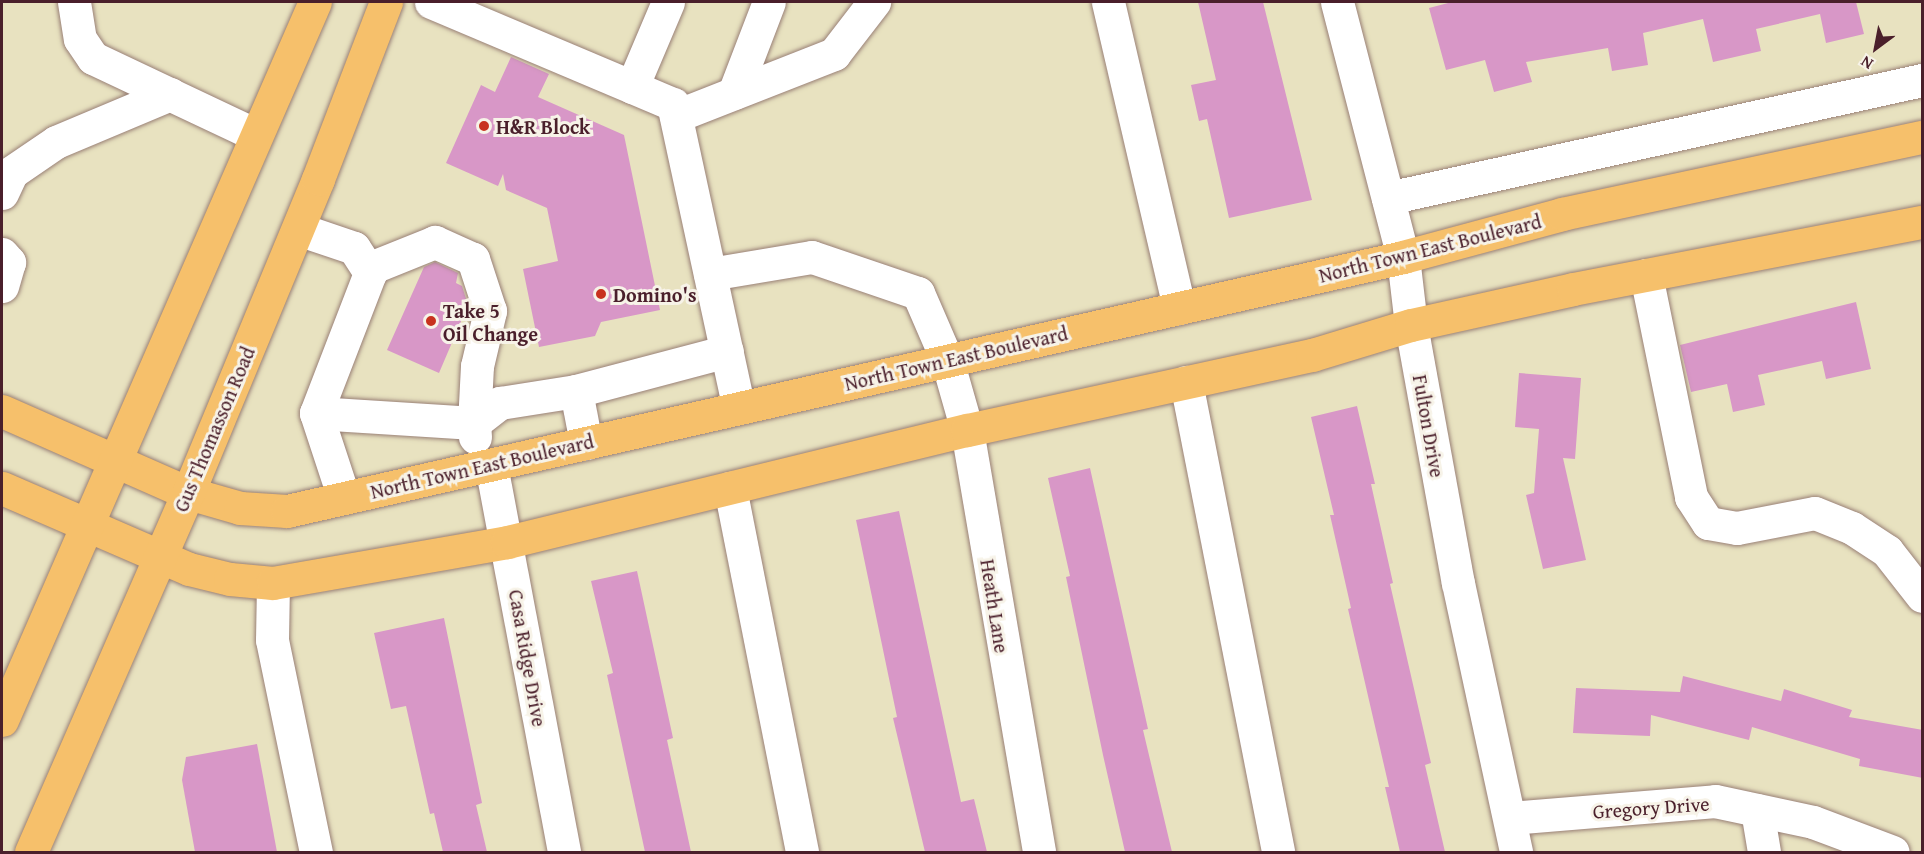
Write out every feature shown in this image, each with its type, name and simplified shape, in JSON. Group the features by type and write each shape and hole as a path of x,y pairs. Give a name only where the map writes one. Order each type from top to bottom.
{"main road":[{"path":"2,720 85,524 315,2"},
{"name":"Gus Thomasson Road","path":"31,852 188,493 298,229 386,2"},
{"name":"North Town East Boulevard","path":"2,411 188,493 240,508 287,510 1403,257 1562,214 1923,137"},
{"path":"2,488 189,569 230,579 273,583 507,542 967,430 1312,355 1411,326 1646,275 1923,222"}],"street":[{"path":"74,2 80,39 93,58 256,135"},
{"path":"431,2 673,104 739,408"},
{"path":"632,87 668,2"},
{"path":"734,93 769,2"},
{"path":"676,116 834,54 874,2"},
{"path":"1108,2 1179,308"},
{"name":"Fulton Drive","path":"1336,2 1403,257 1411,326 1458,583 1516,852"},
{"path":"1388,198 1923,80"},
{"path":"2,193 12,172 56,142 170,94"},
{"path":"298,229 354,248 368,269 316,413 344,498"},
{"name":"Casa Ridge Drive","path":"368,269 435,242 473,259 490,311 477,366 474,423 507,542 564,852"},
{"path":"2,254 9,262 2,286"},
{"name":"Heath Lane","path":"710,274 812,257 918,293 947,360 967,430 1039,852"},
{"path":"1646,275 1691,497 1708,523 1737,528 1815,513 1852,528 1887,551 1923,596"},
{"path":"316,413 474,423 500,403 576,391 727,351"},
{"path":"1186,382 1278,852"},
{"path":"576,391 586,442"},
{"path":"730,488 802,852"},
{"path":"273,583 272,640 316,852"},
{"name":"Gregory Drive","path":"1510,818 1715,801 1813,822 1893,852"},
{"path":"1757,810 1764,852"}],"building":[{"path":"1198,2 1263,2 1312,200 1229,218 1207,119 1199,121 1191,85 1216,80"},
{"path":"1452,2 1856,2 1864,34 1826,43 1820,14 1756,29 1761,51 1713,62 1703,19 1643,33 1648,65 1612,71 1608,48 1526,62 1532,82 1494,92 1485,60 1446,70 1429,8"},
{"path":"511,57 549,74 538,97 624,135 660,310 601,322 595,336 539,347 523,269 558,261 547,208 506,190 503,174 498,186 446,163 481,85 495,92"},
{"name":"Take 5 Oil Change","path":"435,262 458,273 456,283 462,286 468,305 439,373 387,350 424,267"},
{"path":"1856,302 1871,369 1826,379 1822,361 1758,375 1765,405 1733,412 1727,384 1691,392 1680,345"},
{"path":"1519,373 1581,378 1575,459 1563,458 1586,560 1543,569 1526,495 1534,493 1539,429 1515,427"},
{"path":"1357,406 1375,484 1371,484 1393,583 1390,584 1431,763 1425,765 1445,852 1400,852 1385,787 1389,787 1348,609 1351,608 1330,515 1334,515 1311,417"},
{"path":"1090,468 1148,729 1143,730 1172,852 1125,852 1103,755 1066,577 1070,576 1048,478"},
{"path":"899,511 961,802 974,799 987,852 925,852 893,718 897,717 856,520"},
{"path":"637,571 673,738 667,740 691,852 645,852 607,675 613,673 591,581"},
{"path":"444,618 482,803 476,805 487,852 443,852 434,813 430,814 406,706 391,709 374,633"},
{"path":"1683,676 1781,701 1784,689 1852,710 1849,717 1923,730 1923,778 1859,766 1860,759 1752,727 1749,740 1651,715 1650,736 1573,733 1576,688 1680,692"},
{"path":"257,744 277,852 195,852 182,780 186,757"}],"place":[{"name":"H&R Block","path":"484,126"},
{"name":"Domino's","path":"601,294"},
{"name":"Take 5 Oil Change","path":"431,321"}]}
